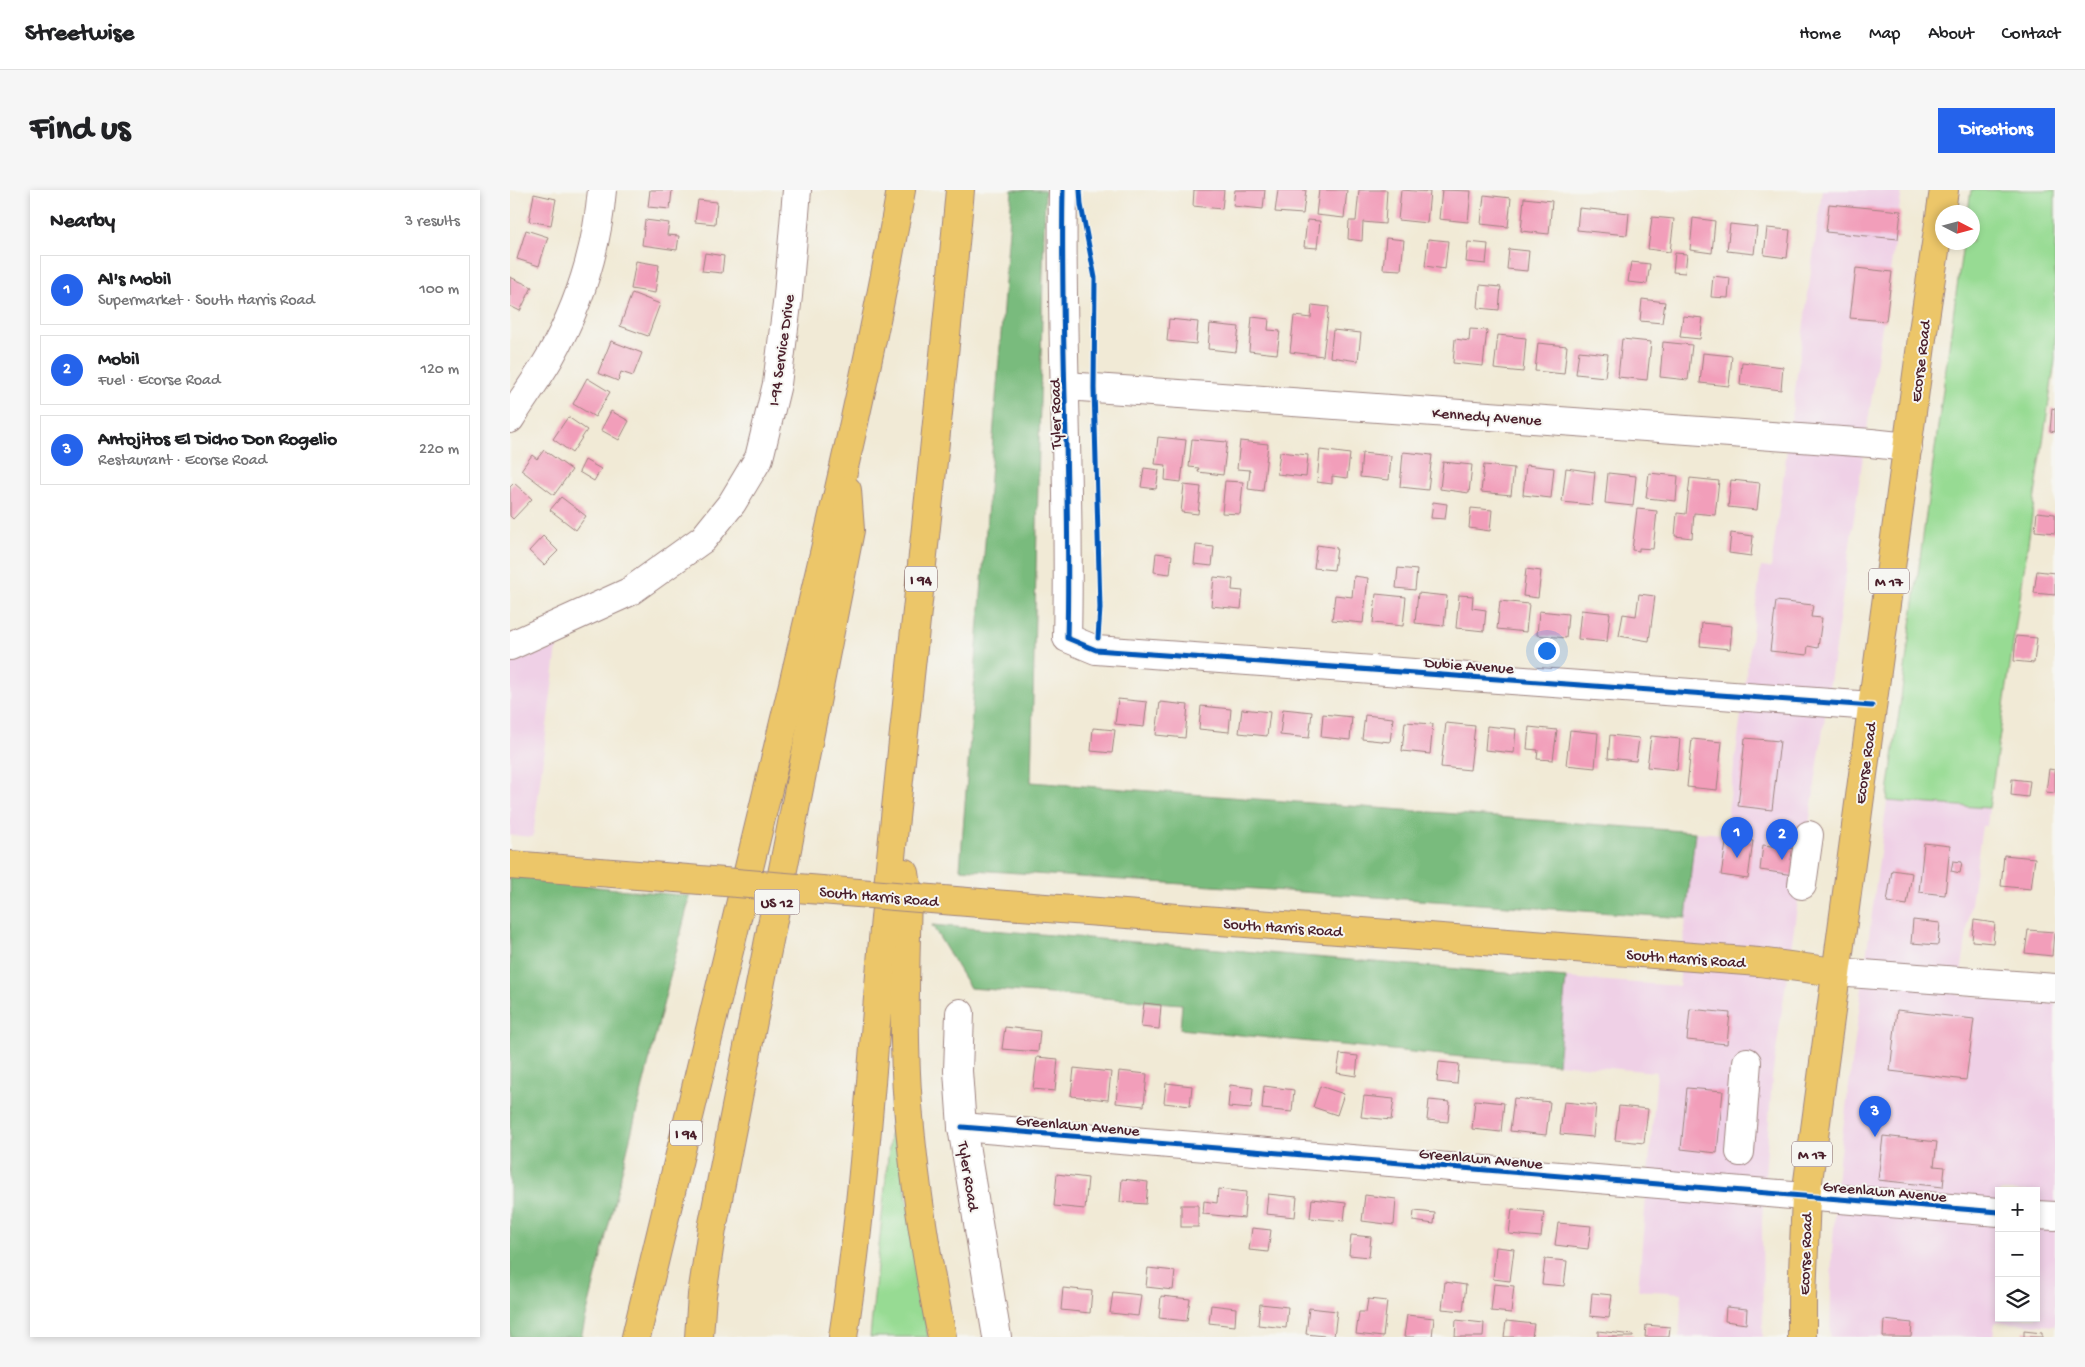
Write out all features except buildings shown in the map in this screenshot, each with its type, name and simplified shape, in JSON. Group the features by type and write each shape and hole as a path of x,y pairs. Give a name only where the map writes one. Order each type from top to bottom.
{"main road":[{"name":"I 94","path":"636,1337 738,918 844,466 888,264 901,190"},
{"name":"I 94","path":"843,1337 861,1193 876,1008 894,825 947,334 960,190"},
{"name":"Ecorse Road","path":"1802,1337 1806,1196 1923,329 1944,190"},
{"name":"US 12","path":"698,1337 712,1229 850,530 844,466"},
{"path":"894,825 907,886 905,1006 908,1106 918,1202 942,1337"},
{"name":"South Harris Road","path":"510,865 980,903 1711,958 1835,972"}],"street":[{"path":"510,418 550,357 581,293 596,239 602,190"},
{"name":"I-94 Service Drive","path":"510,646 629,592 703,539 732,503 759,458 777,384 788,296 797,190"},
{"name":"Tyler Road","path":"1063,190 1062,270 1069,567 1067,638"},
{"name":"Kennedy Avenue","path":"1066,386 1851,441 1908,447"},
{"name":"Dubie Avenue","path":"1067,638 1096,650 1872,706"},
{"path":"1802,885 1809,835"},
{"name":"South Harris Road","path":"1835,972 2055,988"},
{"name":"Tyler Road","path":"960,1013 958,1071 962,1127 997,1337"},
{"path":"1740,1152 1747,1062"},
{"name":"Greenlawn Avenue","path":"962,1127 1995,1212"},
{"path":"2040,1215 2055,1216"}],"shaded area":[{"path":"1822,190 1902,190 1772,1078 1762,1220 1763,1337 1679,1337 1682,1293 1638,1290 1657,1072 1558,1064 1566,978 1679,986 1695,832 1725,834 1761,567 1771,568"},
{"path":"557,647 533,837 510,835 510,664"},
{"path":"1887,801 1989,808 1987,826 1982,826 1958,995 2055,1004 2055,1326 1995,1322 1993,1337 1830,1337 1832,1253 1839,1160"}],"green space":[{"path":"1012,190 1045,190 1031,782 1695,832 1686,918 960,869"},
{"path":"1971,190 2055,190 2055,360 1989,808 1887,801 1962,250 1980,250 1980,205 1969,205"},
{"path":"510,875 555,879 597,887 690,896 581,1337 510,1337"},
{"path":"932,925 1566,978 1558,1064 1462,1057 1180,1029 1182,1004 970,988"},
{"path":"893,1106 928,1337 870,1337"}],"cycle path":[{"path":"1063,190 1062,246 1068,526 1067,638 1096,650 1872,706"},
{"path":"1080,190 1081,205 1095,278 1094,388 1100,608 1098,638"},
{"path":"962,1127 1995,1212"}],"place":[{"name":"Al's Mobil","path":"1737,858"},
{"name":"Mobil","path":"1782,860"},
{"name":"Antojitos El Dicho Don Rogelio","path":"1875,1137"}]}
